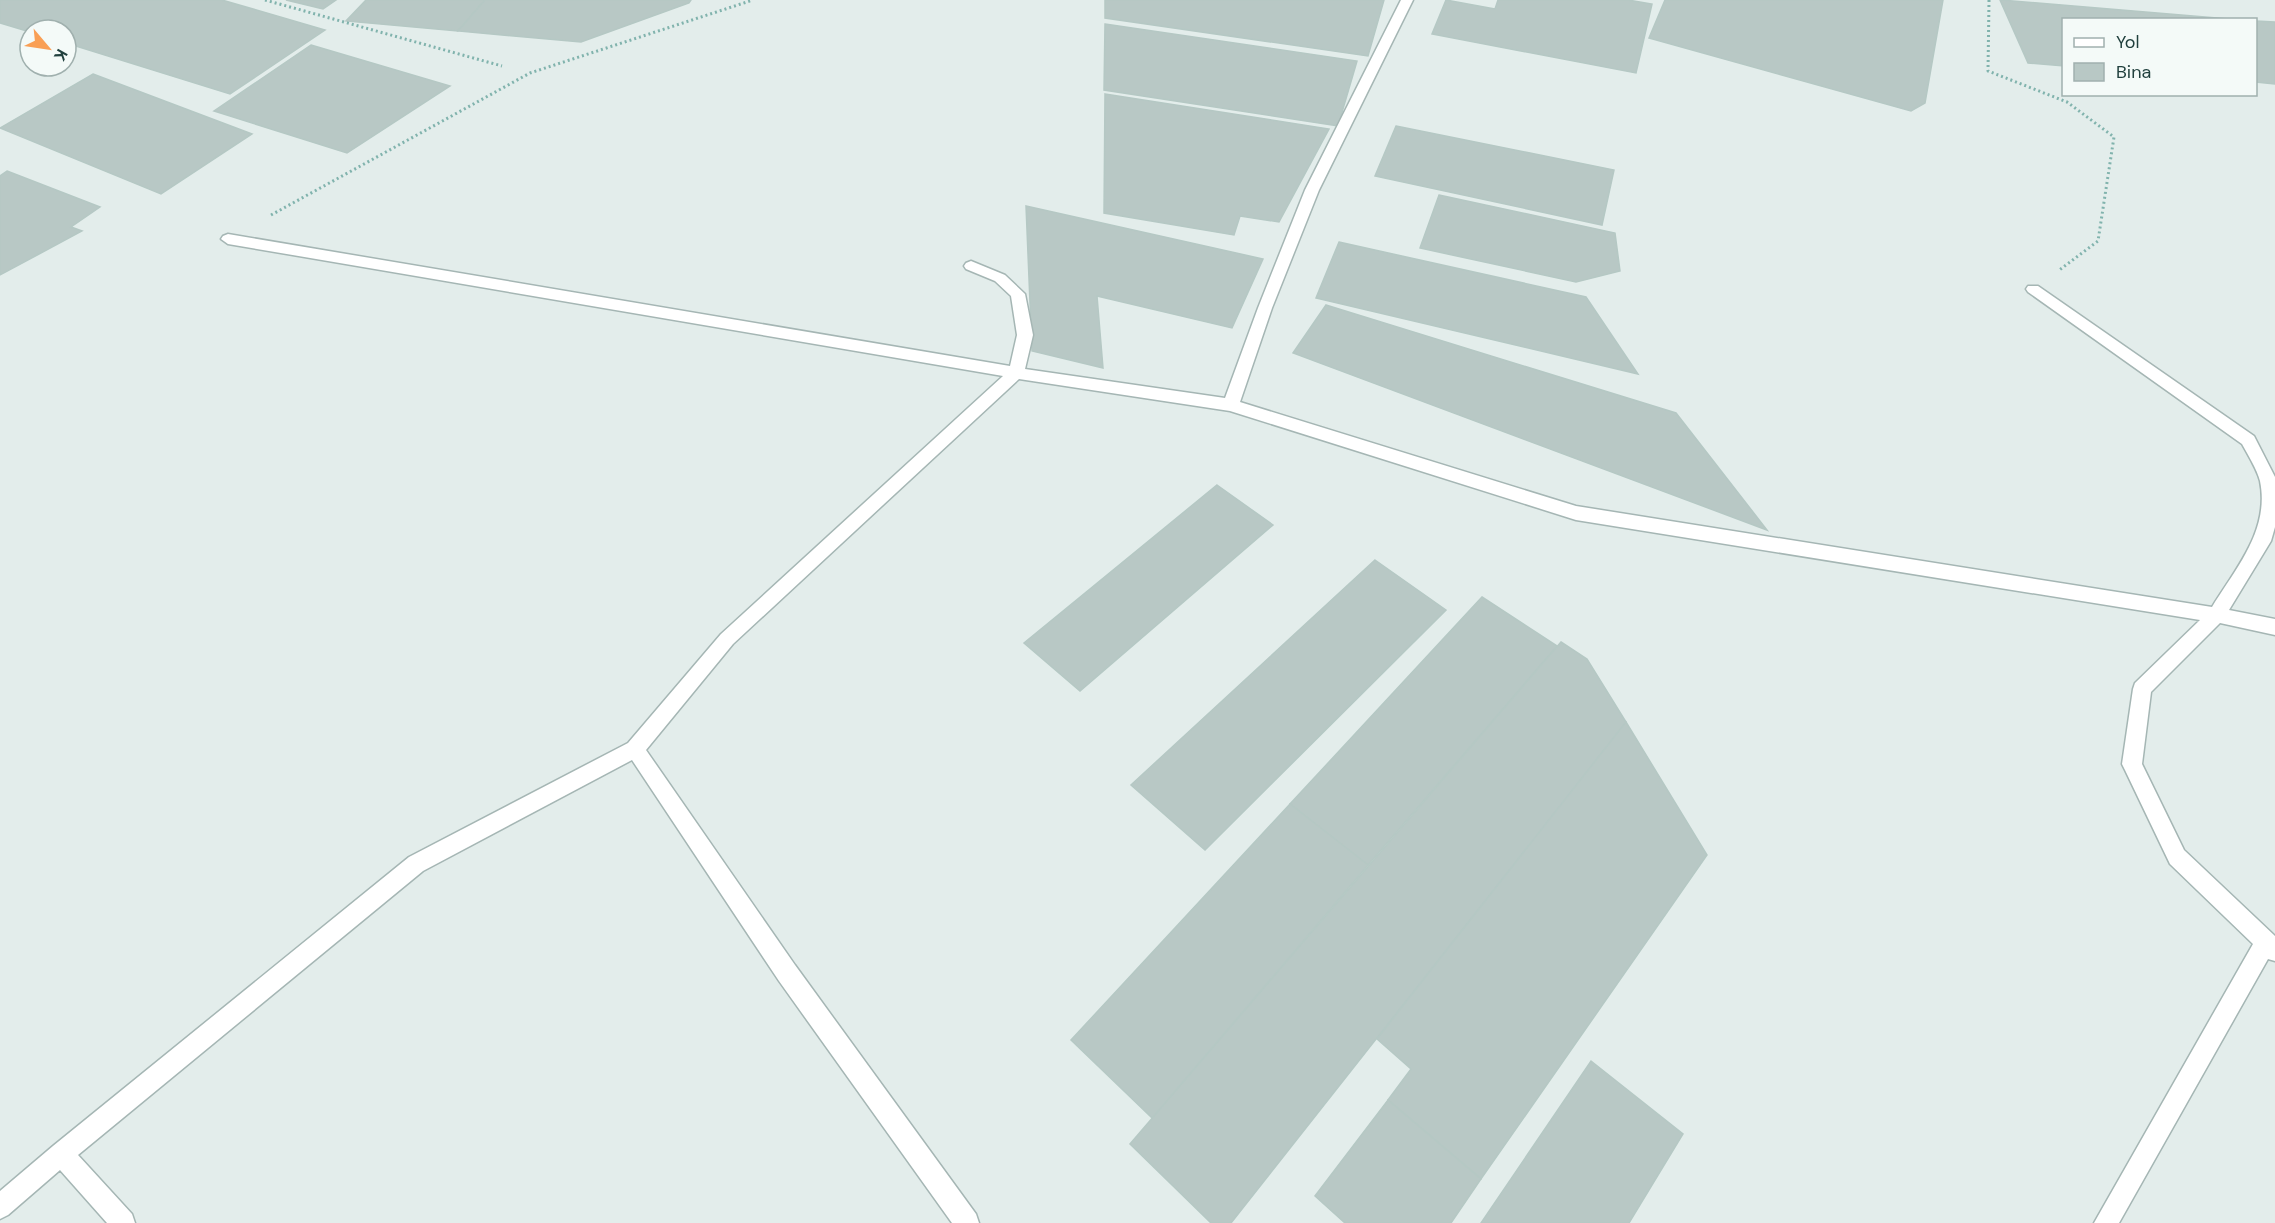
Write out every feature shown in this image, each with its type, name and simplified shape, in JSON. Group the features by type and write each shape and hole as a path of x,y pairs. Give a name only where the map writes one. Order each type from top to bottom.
{"street":[{"path":"1230,405 1265,308 1312,190 1407,0"},
{"path":"228,239 1016,373 1230,405 1576,513 2217,615 2275,627"},
{"path":"0,1207 61,1154 416,864 635,749 727,639 1016,373 1024,335 1018,294 1000,278 971,266"},
{"path":"2033,289 2248,440 2268,480 2270,506 2265,536 2217,615 2142,689 2132,764 2177,857 2270,946 2106,1223"},
{"path":"635,749 787,973 967,1223"},
{"path":"61,1154 123,1223"}],"path":[{"path":"265,0 502,66"},
{"path":"228,239 530,73 753,0"},
{"path":"1989,0 1988,71 2067,102 2114,137 2098,242 2033,289"}],"building":[{"path":"0,0 222,0 325,30 230,94 78,47 78,18 18,18 18,28 0,23"},
{"path":"286,0 336,0 323,9"},
{"path":"366,0 485,0 458,31 346,21"},
{"path":"485,0 691,0 689,3 581,42 458,31"},
{"path":"1105,0 1384,0 1368,56 1105,18"},
{"path":"1446,0 1495,9 1498,0 1628,0 1652,4 1636,73 1432,34"},
{"path":"1665,0 1943,0 1925,103 1911,111 1649,38"},
{"path":"2000,0 2217,18 2062,18 2062,66 2028,63"},
{"path":"2257,21 2275,22 2275,84 2257,82"},
{"path":"1105,24 1357,61 1338,126 1104,90"},
{"path":"311,45 450,86 347,153 214,111"},
{"path":"93,74 252,134 161,194 0,128"},
{"path":"1105,94 1329,129 1279,222 1240,216 1234,235 1104,213"},
{"path":"1396,126 1614,170 1602,225 1375,176"},
{"path":"7,171 100,207 71,227 82,231 0,275 0,176"},
{"path":"1439,195 1615,233 1620,271 1576,282 1420,248"},
{"path":"1026,206 1263,259 1232,328 1097,296 1103,368 1032,351"},
{"path":"1339,242 1586,297 1638,374 1316,298"},
{"path":"1326,305 1676,413 1767,530 1293,353"},
{"path":"1217,485 1273,525 1080,691 1024,643"},
{"path":"1375,560 1446,610 1205,850 1131,785"},
{"path":"1482,597 1557,646 1368,865 1290,804"},
{"path":"1561,642 1587,659 1626,722 1231,1223 1211,1223 1130,1144"},
{"path":"1626,722 1707,855 1481,1179 1388,1100 1411,1069 1377,1039"},
{"path":"1290,804 1368,865 1152,1118 1071,1040"},
{"path":"1591,1061 1683,1134 1629,1223 1481,1223"},
{"path":"1388,1100 1481,1179 1451,1223 1345,1223 1315,1196"}]}
